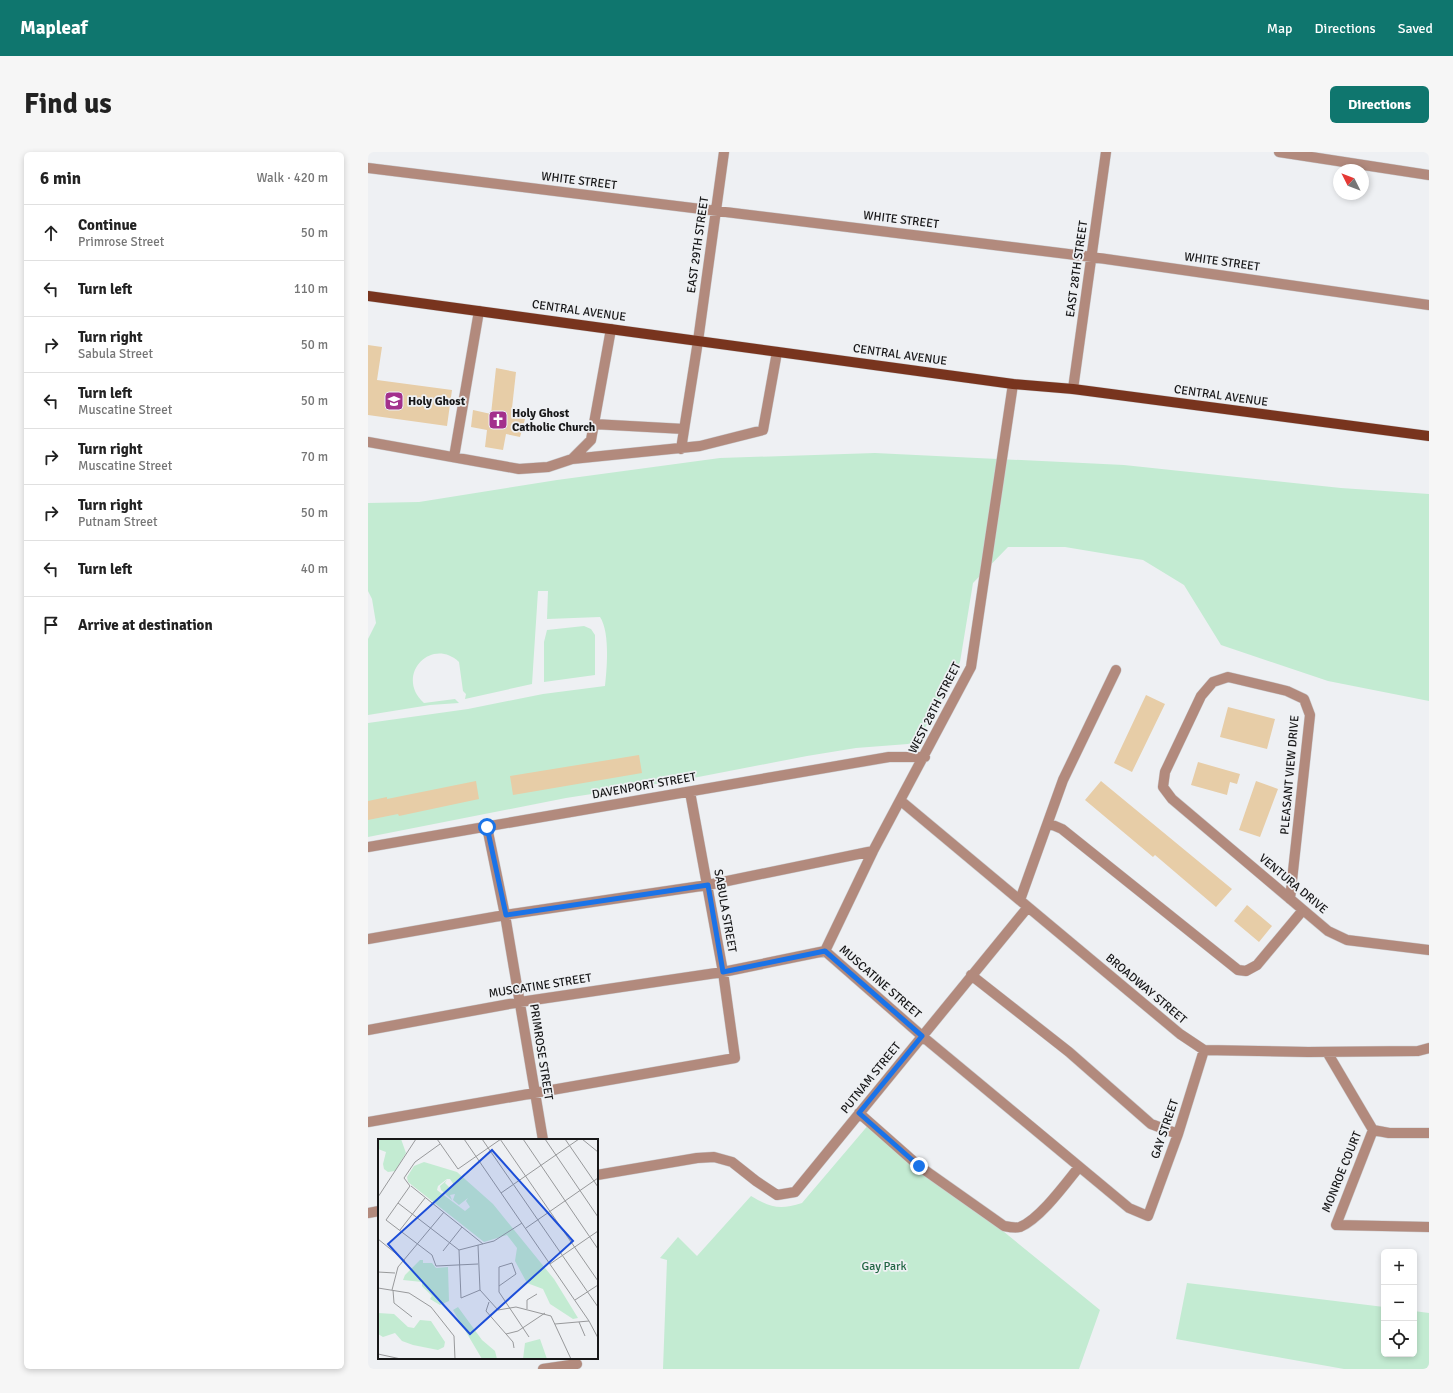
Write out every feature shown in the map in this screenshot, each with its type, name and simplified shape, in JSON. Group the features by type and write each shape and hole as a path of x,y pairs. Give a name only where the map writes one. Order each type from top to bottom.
{"main road":[{"name":"CENTRAL AVENUE","path":"368,296 1013,384 1073,390 1429,436"}],"street":[{"name":"EAST 29TH STREET","path":"681,449 698,341 724,152"},
{"name":"EAST 28TH STREET","path":"1073,390 1106,152"},
{"path":"1279,152 1429,175"},
{"name":"WHITE STREET","path":"368,168 1092,256 1429,305"},
{"path":"454,457 479,311"},
{"path":"572,459 591,440 610,329"},
{"path":"368,442 519,469 548,467 572,459 681,449 763,430 777,352"},
{"name":"WEST 28TH STREET","path":"825,951 873,851 901,801 971,667 1013,384"},
{"path":"594,424 684,429"},
{"path":"1020,900 1063,780 1116,670"},
{"name":"PLEASANT VIEW DRIVE","path":"1163,787 1165,772 1202,696 1213,682 1228,677 1287,691 1304,699 1310,715 1290,899"},
{"name":"DAVENPORT STREET","path":"368,847 890,757 924,757"},
{"name":"VENTURA DRIVE","path":"1163,787 1172,799 1328,931 1347,940 1429,950"},
{"name":"SABULA STREET","path":"535,1093 735,1058 723,972 690,792"},
{"name":"BROADWAY STREET","path":"901,801 1180,1034 1204,1050"},
{"path":"1048,823 1062,829 1238,970 1246,971 1257,965 1303,910"},
{"name":"PRIMROSE STREET","path":"487,827 506,915 543,1139"},
{"path":"368,939 506,915 708,885 873,851"},
{"name":"PUTNAM STREET","path":"598,1175 697,1158 714,1157 732,1162 777,1195 795,1192 1028,907"},
{"name":"MUSCATINE STREET","path":"368,1030 520,1002 723,972 825,951 922,1036 1129,1208 1148,1216"},
{"path":"972,975 1069,1052 1151,1124 1178,1134"},
{"path":"1204,1050 1327,1052 1418,1051 1429,1048"},
{"name":"GAY STREET","path":"1148,1216 1178,1134 1204,1050"},
{"path":"1327,1052 1373,1130 1389,1133 1429,1133"},
{"path":"368,1122 535,1093"},
{"path":"859,1113 919,1166 1004,1226 1019,1227 1034,1217 1056,1196 1080,1166"},
{"name":"MONROE COURT","path":"1373,1130 1336,1225 1429,1227"},
{"path":"368,1213 378,1211"},
{"path":"543,1369 577,1364"}],"green space":[{"path":"875,453 1124,465 1341,488 1429,494 1429,701 1328,681 1221,645 1184,585 1143,560 1065,547 1008,547 973,583 960,662 918,741 908,744 856,748 688,779 566,798 368,837 368,723 468,709 543,694 605,686 607,641 600,617 547,619 548,591 538,591 532,684 465,699 466,694 463,691 459,662 448,655 438,654 428,656 420,663 415,671 413,682 416,692 424,703 455,699 459,703 430,705 368,715 368,639 376,623 372,599 368,591 368,503 419,502 557,480 720,458"},
{"path":"584,626 591,629 595,635 595,675 544,682 544,642 547,630"},
{"name":"Gay Park","path":"870,1123 1100,1310 1079,1369 663,1369 667,1260 660,1258 678,1237 697,1256 751,1196 776,1207 788,1207 802,1203"},
{"path":"1187,1283 1381,1307 1381,1357 1417,1357 1417,1311 1429,1313 1429,1369 1344,1369 1176,1339"}],"building":[{"path":"368,345 382,347 377,380 452,390 447,426 368,415"},
{"path":"496,368 516,372 511,417 525,419 520,437 506,434 503,450 485,447 487,430 471,427 473,410 491,414"},
{"path":"1146,695 1165,704 1132,772 1114,763"},
{"path":"1228,707 1275,719 1267,749 1220,737"},
{"path":"639,755 642,773 513,795 510,776"},
{"path":"1198,762 1240,774 1237,784 1230,782 1227,795 1191,785"},
{"path":"476,781 479,799 399,816 398,814 368,820 368,801 387,797 387,799"},
{"path":"1101,781 1232,889 1216,907 1155,855 1153,857 1085,800"},
{"path":"1256,781 1278,789 1260,837 1239,830"},
{"path":"1247,905 1272,926 1259,942 1234,921"}],"place":[{"name":"Holy Ghost","path":"394,401"},
{"name":"Holy Ghost Catholic Church","path":"498,420"}],"route":[{"path":"487,827 506,915 708,885 723,972 825,951 922,1036 859,1113 919,1166"}]}
